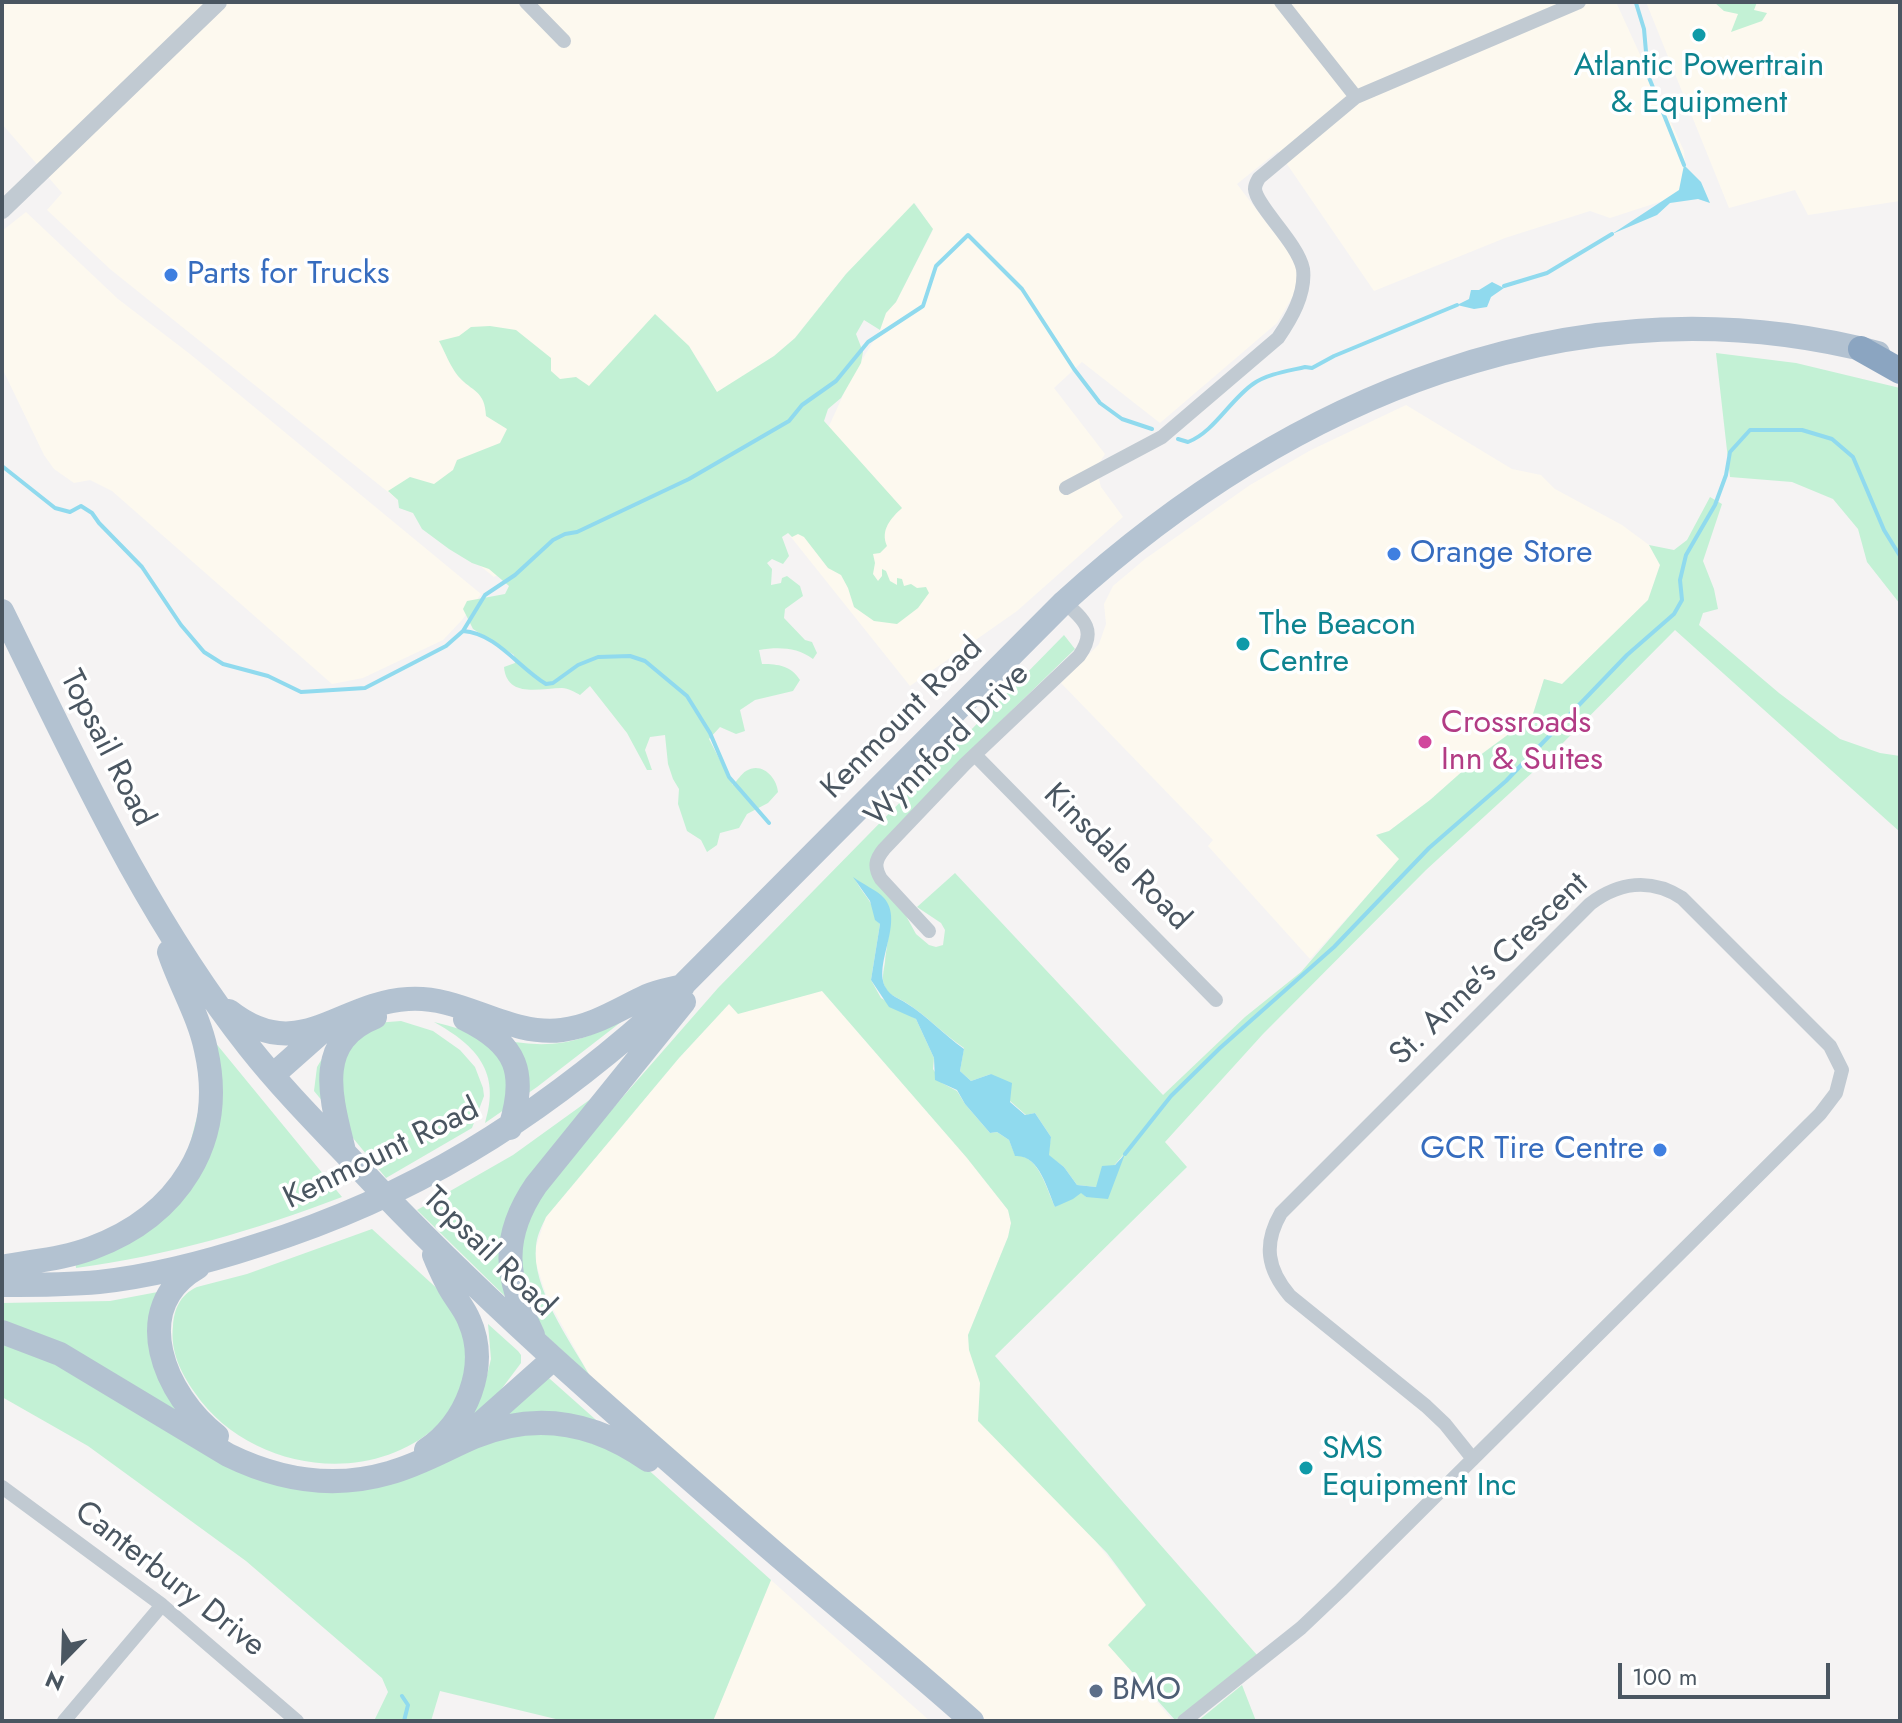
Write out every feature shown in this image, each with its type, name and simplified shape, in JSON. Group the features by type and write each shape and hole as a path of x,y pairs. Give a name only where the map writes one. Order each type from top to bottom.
{"highway":[{"path":"1861,349 1900,371"}],"main road":[{"name":"Kenmount Road","path":"2,1285 100,1281 207,1262 337,1218 432,1174 510,1128 584,1074 684,985 1064,602 1138,539 1252,462 1384,393 1466,362 1555,340 1664,328 1771,331 1900,359"},
{"path":"1861,349 1900,352"},
{"name":"Topsail Road","path":"2,611 108,823 162,922 214,1000 273,1075 428,1241 545,1352 972,1721"},
{"path":"2,1267 77,1253 137,1227 177,1190 197,1158 210,1112 210,1067 162,922"},
{"path":"450,1448 488,1418 545,1352 523,1313 512,1272 510,1244 517,1217 527,1198 671,1020 721,947"},
{"path":"214,1000 245,1024 274,1034 303,1032 386,1001 422,999 452,1003 525,1028 563,1030 600,1020 651,994 684,985"},
{"path":"345,1154 331,1094 330,1073 337,1051 358,1025 398,1010 427,1009 450,1013 479,1026 502,1044 514,1059 519,1076 519,1095 510,1128"},
{"path":"273,1075 322,1031 341,1019"},
{"path":"207,1262 184,1275 170,1289 159,1320 164,1361 188,1406 221,1439 257,1458 309,1472 355,1472 398,1463 436,1443 459,1419 472,1388 476,1359 471,1325 428,1241"},
{"path":"2,1332 60,1354 218,1449 282,1476 330,1481 375,1477 403,1469 497,1428 541,1423 583,1428 623,1443 724,1508"}],"street":[{"path":"2,210 218,2"},
{"path":"526,2 564,41"},
{"path":"1281,2 1356,97"},
{"path":"1066,488 1162,437 1278,338 1297,304 1302,267 1294,248 1257,195 1255,186 1267,172 1356,97 1579,2"},
{"name":"Wynnford Drive","path":"929,931 881,879 876,862 884,849 965,764 1086,646 1089,637 1087,627 1064,602"},
{"name":"Kinsdale Road","path":"976,756 1216,1000"},
{"name":"St. Anne's Crescent","path":"1184,1721 1301,1628 1473,1459 1830,1103 1841,1082 1842,1070 1830,1046 1682,898 1658,886 1629,886 1601,895 1590,904 1281,1213 1274,1226 1268,1256 1279,1283 1290,1296 1426,1406 1473,1459"},
{"name":"Canterbury Drive","path":"2,1487 162,1605 297,1721"},
{"path":"64,1721 162,1605"}],"shaded area":[{"path":"2,2 1616,2 1684,151 1687,193 1610,218 1590,211 1505,238 1374,291 1278,151 1237,184 1300,267 1297,289 1277,323 1160,423 1082,362 1054,388 1105,454 1096,468 1101,487 1123,517 1017,611 910,686 783,527 850,380 880,330 886,313 896,302 933,230 915,203 846,274 795,338 774,356 717,393 703,367 673,330 655,314 680,464 494,577 110,269 47,210 62,193 2,124"},
{"path":"1646,2 1900,2 1900,201 1808,215 1795,190 1729,208"},
{"path":"26,212 118,299 190,354 481,594 443,640 363,678 332,684 112,491 90,480 74,483 54,469 44,455 2,368 2,231"},
{"path":"1406,405 1512,469 1541,475 1555,489 1622,525 1649,545 1660,565 1648,600 1562,684 1544,679 1532,717 1483,753 1430,800 1389,831 1376,835 1400,859 1310,959 1208,846 1213,840 1061,683 1099,644 1106,624 1104,604 1113,586 1145,559 1250,485 1311,450"},
{"path":"822,991 967,1158 1008,1210 1011,1223 1008,1237 968,1335 980,1395 1146,1605 1109,1645 1173,1721 987,1721 746,1518 590,1376 547,1298 536,1263 536,1247 546,1217 679,1058 729,1004 738,1013"},
{"path":"771,1580 810,1615 930,1721 713,1721"}],"green space":[{"path":"1714,2 1757,2 1754,10 1767,13 1762,21 1731,32 1738,14 1724,11"},
{"path":"914,203 933,229 896,302 886,313 880,330 864,320 856,334 863,352 861,363 841,398 828,409 824,421 902,508 886,530 887,546 880,553 873,554 873,574 878,581 882,569 897,585 897,578 902,579 904,586 926,587 929,593 918,608 897,624 874,621 854,607 841,575 828,568 804,537 798,534 792,537 788,533 782,537 789,556 783,564 772,559 767,563 772,569 771,585 781,583 782,578 787,576 800,586 803,596 785,609 784,618 805,640 812,642 817,653 813,659 787,649 759,650 762,664 784,667 800,680 793,691 755,700 740,710 745,731 736,734 720,727 709,739 733,785 746,771 758,768 768,772 778,792 768,803 747,814 739,828 720,833 717,845 707,852 701,840 687,831 678,804 679,789 668,764 665,735 650,737 645,750 652,770 647,770 627,733 590,686 580,695 564,688 526,690 511,684 504,667 515,663 514,655 473,629 463,609 467,601 505,594 509,586 489,569 472,563 422,529 413,513 399,508 398,500 388,491 410,477 434,484 453,470 457,460 500,443 507,429 486,416 480,396 458,376 439,341 459,336 471,327 516,330 551,358 551,371 560,379 576,377 589,386 655,314 689,346 717,392 774,356 795,338 846,274"},
{"path":"1716,353 1796,363 1900,388 1900,604 1867,562 1858,529 1833,499 1792,482 1730,477"},
{"path":"1710,497 1722,504 1703,561 1718,609 1703,613 1699,625 1779,693 1840,739 1880,753 1900,756 1900,832 1675,630 1546,760 1426,870 1263,1034 1165,1142 1187,1167 995,1356 1257,1655 1175,1720 1108,1645 1146,1605 1107,1553 978,1421 980,1383 969,1350 968,1335 1008,1237 1011,1223 1008,1210 967,1158 822,991 738,1014 729,1004 679,1058 546,1217 536,1246 540,1279 554,1313 590,1376 540,1330 528,1305 518,1240 551,1179 718,988 1064,635 1075,649 970,751 873,856 916,934 936,947 943,945 945,930 941,923 917,907 955,873 1163,1095 1245,1017 1301,972 1399,859 1376,835 1389,831 1430,800 1483,753 1532,717 1544,679 1562,684 1648,600 1660,565 1649,545 1674,550 1687,540","holes":["855,879 880,897 889,913 883,974 886,990 913,1007 964,1048 960,1071 971,1081 991,1074 1010,1101 1026,1115 1035,1113 1051,1137 1048,1155 1064,1167 1077,1185 1096,1187 1123,1155 1116,1176 1094,1197 1086,1197 1081,1192 1055,1207 1036,1166 1023,1156 1015,1155 1009,1140 997,1132 990,1133 957,1091 942,1083 933,1069 934,1058 916,1019 881,998 871,980 880,924"]},
{"path":"182,1002 342,1197 211,1240 76,1268 75,1256 178,1190 205,1086"},
{"path":"625,1019 485,1123 490,1089 482,1062 462,1041 434,1022 509,1041 547,1044 585,1037"},
{"path":"401,1021 433,1031 460,1050 475,1067 484,1096 472,1128 386,1178 314,1091 317,1067 323,1057 375,1023"},
{"path":"599,1093 532,1180 514,1305 417,1210 513,1155"},
{"path":"372,1229 477,1325 476,1367 472,1381 436,1427 408,1446 376,1459 343,1464 309,1462 276,1454 245,1439 217,1419 181,1370 173,1336 179,1303 197,1287 247,1274"},
{"path":"163,1291 156,1308 193,1423 2,1324 2,1303 110,1301"},
{"path":"488,1324 518,1351 521,1363 482,1415 428,1447 485,1383 491,1359"},
{"path":"2,1338 304,1488 489,1438 548,1429 634,1457 771,1580 713,1721 564,1721 440,1691 431,1721 374,1721 388,1692 382,1678 246,1561 88,1446 2,1397"},
{"path":"541,1371 604,1427 491,1418"},
{"path":"1242,1685 1256,1721 1198,1721"}],"water":[{"path":"1684,165 1701,182 1710,203 1698,199 1670,203 1657,215 1612,234 1679,190"},
{"path":"1492,282 1504,288 1491,297 1487,307 1474,309 1457,305 1469,299 1471,290 1479,290"},
{"path":"853,877 881,895 890,908 890,931 883,968 888,991 964,1049 960,1071 971,1081 991,1074 1012,1083 1010,1102 1025,1115 1035,1113 1051,1137 1049,1155 1064,1167 1077,1185 1096,1187 1102,1166 1115,1165 1125,1154 1108,1199 1086,1197 1081,1193 1055,1207 1036,1167 1023,1157 1015,1156 1009,1140 997,1132 990,1133 957,1090 935,1080 934,1058 916,1019 889,1007 871,980 880,924 875,920 870,901"}],"waterway":[{"path":"1636,3 1644,29 1648,75 1684,165"},
{"path":"1504,286 1547,273 1612,234"},
{"path":"463,631 485,595 515,575 553,540 577,532 689,479 789,421 802,405 836,381 868,342 923,306 936,266 968,235 1022,289 1100,403 1122,419 1152,429"},
{"path":"1178,439 1188,442 1206,431 1245,391 1271,375 1312,368 1457,305"},
{"path":"1125,1154 1171,1096 1334,947 1429,848 1506,781 1627,655 1674,614 1682,600 1680,580 1686,555 1715,505 1726,475 1730,452 1750,430 1802,430 1832,439 1853,457 1884,530 1900,556"},
{"path":"2,466 55,508 70,512 81,506 92,513 142,567 181,625 204,652 223,664 268,676 301,692 365,688 446,646 463,631 475,633 497,644 546,684 598,657 630,656 645,661 687,696 710,733 729,777 769,823"},
{"path":"402,1696 408,1705 404,1721"}],"place":[{"name":"Atlantic Powertrain & Equipment","path":"1699,35"},
{"name":"Parts for Trucks","path":"171,275"},
{"name":"Orange Store","path":"1394,554"},
{"name":"The Beacon Centre","path":"1243,644"},
{"name":"Crossroads Inn & Suites","path":"1425,742"},
{"name":"GCR Tire Centre","path":"1660,1150"},
{"name":"SMS Equipment Inc","path":"1306,1468"},
{"name":"BMO","path":"1096,1691"}]}
